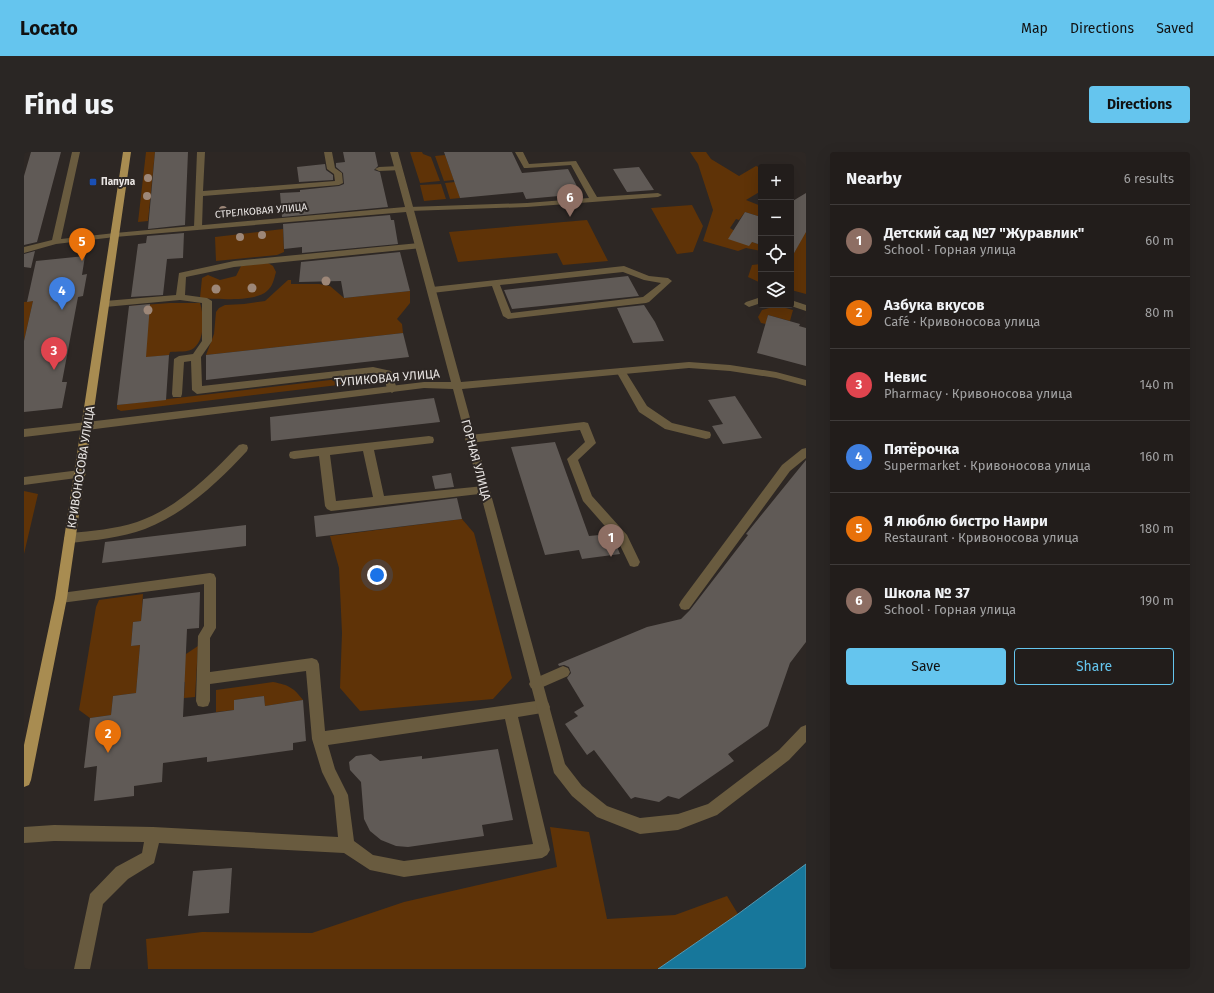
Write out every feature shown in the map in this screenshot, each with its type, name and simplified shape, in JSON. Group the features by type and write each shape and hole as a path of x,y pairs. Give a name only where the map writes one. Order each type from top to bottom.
{"main road":[{"name":"КРИВОНОСОВА УЛИЦА","path":"24,780 61,598 127,152"}],"street":[{"path":"56,242 76,152"},
{"path":"198,228 201,152"},
{"path":"328,152 331,169 338,173 346,172"},
{"name":"ГОРНАЯ УЛИЦА","path":"394,152 559,768 577,791 602,812 640,826 678,822 712,810 784,755 806,732"},
{"path":"519,152 527,166 573,163 594,199"},
{"path":"379,169 399,168"},
{"path":"199,194 339,183 338,173"},
{"name":"СТРЕЛКОВАЯ УЛИЦА","path":"24,250 56,242 115,235 410,210 506,204 528,205 658,195"},
{"path":"180,297 182,275 255,261 419,246"},
{"path":"432,290 495,283 624,269 647,278 668,282 646,300 508,316 495,283"},
{"path":"105,304 180,297 207,302 208,341 196,357 197,390 374,370 388,373 392,389"},
{"path":"749,304 758,301"},
{"path":"794,304 806,308"},
{"path":"177,394 179,359 196,357"},
{"name":"ТУПИКОВАЯ УЛИЦА","path":"24,434 424,385 456,386 689,365 738,370 776,376 806,383"},
{"path":"621,371 643,409 669,426 706,435"},
{"path":"470,439 584,426 591,443 572,459 588,498 623,538 634,562"},
{"path":"294,455 429,440"},
{"path":"368,447 379,501"},
{"path":"70,538 106,534 142,524 179,506 210,482 243,448"},
{"path":"324,452 331,506 484,490"},
{"path":"685,605 786,468 806,452"},
{"path":"24,481 80,474"},
{"path":"61,598 210,578 210,628 204,636 203,701"},
{"path":"203,679 312,664 319,739 329,772 340,795 347,845"},
{"path":"536,684 563,672"},
{"path":"319,739 543,708"},
{"path":"24,835 54,833 153,834 347,845 370,862 404,869 542,850 510,712"},
{"path":"82,969 96,900 122,873 149,858 153,834"}],"shaded area":[{"path":"146,152 155,152 148,221 138,222"},
{"path":"410,152 422,152 423,154 431,157 440,181 420,183"},
{"path":"690,152 706,152 711,159 739,176 756,166 758,167 758,193 746,200 758,205 758,216 745,212 739,220 736,219 730,228 752,242 758,244 758,250 746,248 738,251 703,241 713,210 698,164"},
{"path":"445,155 454,180 444,181 435,156"},
{"path":"455,182 460,198 450,199 445,183"},
{"path":"441,184 446,199 424,201 420,185"},
{"path":"692,205 703,226 693,252 677,254 651,208"},
{"path":"794,217 806,222 806,294 794,291 794,253 801,240 794,223"},
{"path":"587,220 608,261 563,265 557,253 458,262 449,232"},
{"path":"283,229 284,252 277,255 216,261 215,237"},
{"path":"268,263 273,266 276,272 271,287 262,294 254,297 235,299 200,298 202,278 208,275 220,280 236,276 241,266"},
{"path":"758,264 758,282 748,277 752,265"},
{"path":"288,280 291,280 291,284 319,284 330,286 344,298 410,291 410,303 397,319 402,324 403,333 206,355 214,334 216,312 219,308 225,305 265,301"},
{"path":"33,301 24,341 24,302"},
{"path":"170,303 200,303 203,327 198,344 189,351 170,352 169,355 140,358 143,323 127,325 130,306"},
{"path":"769,308 786,308 793,310 790,321 768,315 766,324 761,323 758,317 762,310"},
{"path":"372,375 372,381 121,411 117,409 117,405"},
{"path":"24,491 38,494 24,554"},
{"path":"462,519 474,533 512,678 493,699 360,711 340,688 342,633 339,568 330,536"},
{"path":"143,594 141,621 133,622 131,646 140,645 136,693 113,696 111,715 90,718 79,710 96,607 99,600"},
{"path":"198,646 195,697 184,698 185,682 178,682 186,654"},
{"path":"273,682 283,684 291,688 303,700 265,706 264,696 234,700 234,710 216,712 216,690"},
{"path":"550,827 589,832 607,919 675,915 727,896 738,914 658,969 148,969 146,939 202,932 312,933 404,902 557,867"}],"water":[{"path":"806,864 806,969 658,969 738,914"}],"building":[{"path":"31,152 61,152 37,242 24,245 24,176"},
{"path":"155,152 188,152 185,225 148,229"},
{"path":"343,152 375,152 378,166 374,170 380,172 388,207 282,217 280,193 300,192 300,190 339,186 344,184 343,173 336,167 336,163 345,162"},
{"path":"444,152 512,152 522,173 568,169 581,194 526,199 523,192 460,198"},
{"path":"325,164 326,170 333,175 333,180 299,182 297,167"},
{"path":"639,167 654,190 627,192 613,169"},
{"path":"806,193 806,232 794,253 794,236 794,200"},
{"path":"745,212 758,216 758,244 752,242 749,246 728,239"},
{"path":"390,215 391,220 394,220 398,244 302,253 302,247 284,249 283,224"},
{"path":"184,233 183,258 167,259 163,295 131,297 138,244 146,243 147,236"},
{"path":"35,251 31,268 24,267 24,254"},
{"path":"400,252 410,291 344,298 341,281 299,282 301,262"},
{"path":"85,256 82,275 87,274 83,296 78,297 62,382 67,382 62,408 24,412 24,341 33,301 27,302 36,261"},
{"path":"628,276 639,296 512,309 504,290"},
{"path":"150,304 146,357 169,355 166,400 117,405 129,306"},
{"path":"644,305 655,322 664,341 633,343 617,308"},
{"path":"768,315 800,324 799,326 806,328 806,366 757,353"},
{"path":"403,333 409,357 206,380 206,355"},
{"path":"735,396 762,438 723,444 712,426 723,424 708,400"},
{"path":"434,398 440,422 271,441 270,417"},
{"path":"555,442 589,536 610,534 614,539 620,554 582,559 579,550 545,555 511,447"},
{"path":"806,460 806,642 790,663 768,726 728,754 734,761 679,799 668,796 659,802 635,797 631,799 594,750 587,755 565,724 578,716 574,712 584,706 567,678 571,673 569,667 564,665 559,666 558,664 647,627 681,619 690,610 748,535 746,534"},
{"path":"451,473 454,487 435,489 432,476"},
{"path":"457,498 462,519 316,537 314,516"},
{"path":"246,525 246,546 102,563 105,542"},
{"path":"200,592 199,628 187,629 183,717 234,710 234,700 264,696 265,706 303,700 306,741 293,743 293,750 207,762 207,757 163,763 162,782 134,786 134,796 94,801 97,766 84,768 90,718 111,715 113,696 136,693 140,645 131,646 133,622 141,621 143,599"},
{"path":"498,749 513,820 482,825 484,836 408,847 396,846 381,840 370,831 364,819 361,782 350,770 349,762 356,756 371,754 380,761 422,756 422,759"},
{"path":"232,868 229,913 188,916 193,871"}],"place":[{"name":"Папула","path":"93,182"},
{"name":"Школа № 37","path":"570,217"},
{"name":"Я люблю бистро Наири","path":"82,261"},
{"name":"Пятёрочка","path":"62,310"},
{"name":"Невис","path":"54,370"},
{"name":"Детский сад №7 \"Журавлик\"","path":"611,557"},
{"name":"Азбука вкусов","path":"108,753"}]}
